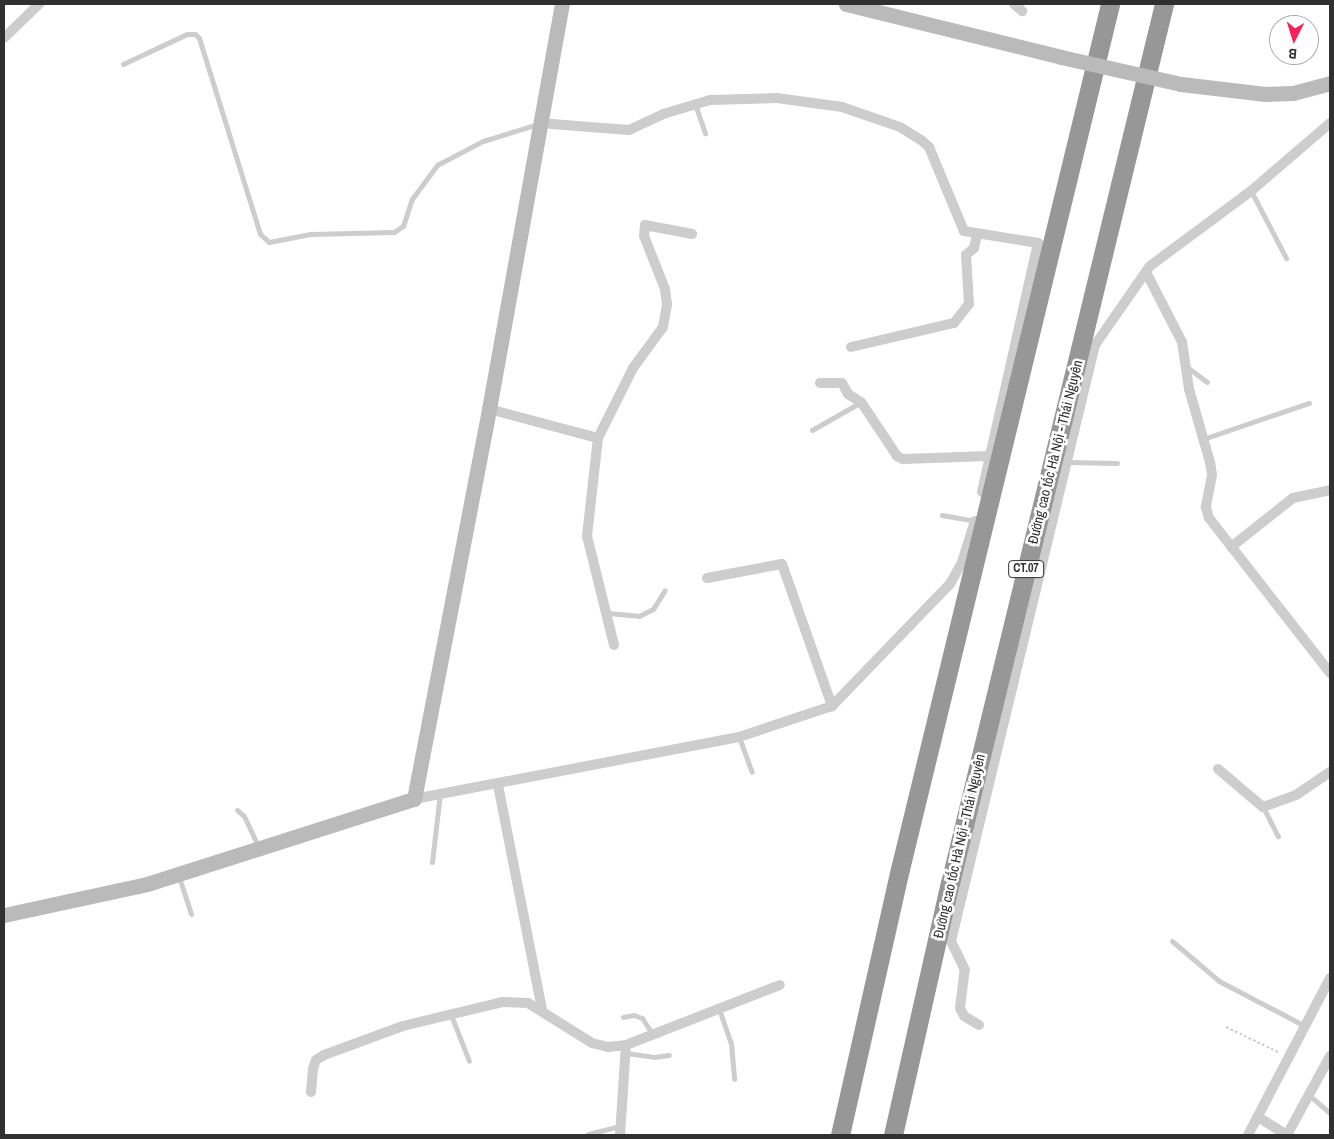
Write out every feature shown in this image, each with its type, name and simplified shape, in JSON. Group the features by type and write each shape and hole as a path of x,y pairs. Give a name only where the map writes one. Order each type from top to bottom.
{"highway":[{"path":"840,1135 900,868 1110,4"},
{"name":"Đường cao tốc Hà Nội - Thái Nguyên","path":"893,1135 950,883 1164,4"}],"street":[{"path":"4,38 39,4"},
{"path":"846,4 1182,84 1265,94 1293,94 1330,83"},
{"path":"414,799 489,408 540,123 564,7"},
{"path":"4,914 147,884 414,799 440,793 498,785 739,737 832,706 950,584 962,562 976,521 989,456 1038,246 1035,241 977,236 964,231 958,222 928,147 900,127 842,107 808,100 736,98 696,104 663,114 629,130 540,123"},
{"path":"979,1025 964,1016 960,1008 965,970 951,941 1094,344 1146,272 1251,191 1330,124"},
{"path":"614,645 587,536 598,438 633,368 663,327 667,304 665,289 644,236 645,225 692,234"},
{"path":"852,348 954,323 969,304 966,254 974,248 977,236"},
{"path":"1146,272 1182,342 1189,389 1204,439 1212,475 1208,513 1231,547 1330,673"},
{"path":"820,383 839,382 848,394 861,402 897,456 903,459 989,456"},
{"path":"489,408 598,438"},
{"path":"1231,547 1294,498 1330,490"},
{"path":"707,578 782,564 832,706"},
{"path":"1218,769 1263,806 1296,795 1330,772"},
{"path":"498,785 542,1010"},
{"path":"1248,1135 1330,978"},
{"path":"311,1092 313,1069 316,1060 324,1055 403,1026 451,1014 515,1000 542,1010 592,1043 625,1049 653,1034 780,985"},
{"path":"621,1131 625,1049"},
{"path":"1258,1117 1284,1133 1330,1056"}],"lane":[{"path":"123,64 187,34 195,34 199,38 260,234 268,242 310,234 394,232 403,226 412,199 437,165 484,141 540,123"},
{"path":"696,104 705,133"},
{"path":"1251,191 1286,258"},
{"path":"1187,367 1207,382"},
{"path":"812,430 861,402"},
{"path":"1204,439 1309,402"},
{"path":"1067,462 1117,464"},
{"path":"942,516 976,521"},
{"path":"607,613 638,616 653,609 665,590"},
{"path":"739,737 752,772"},
{"path":"432,862 440,793"},
{"path":"1263,806 1278,836"},
{"path":"237,810 244,816 259,848"},
{"path":"178,874 191,914"},
{"path":"1172,941 1220,981 1305,1026"},
{"path":"718,1010 731,1043 734,1079"},
{"path":"451,1014 469,1061"},
{"path":"623,1017 634,1014 644,1019 653,1034"},
{"path":"625,1049 654,1058 669,1055"},
{"path":"1308,1095 1330,1114"},
{"path":"588,1134 621,1131"}],"path":[{"path":"1226,1027 1289,1058"}]}
